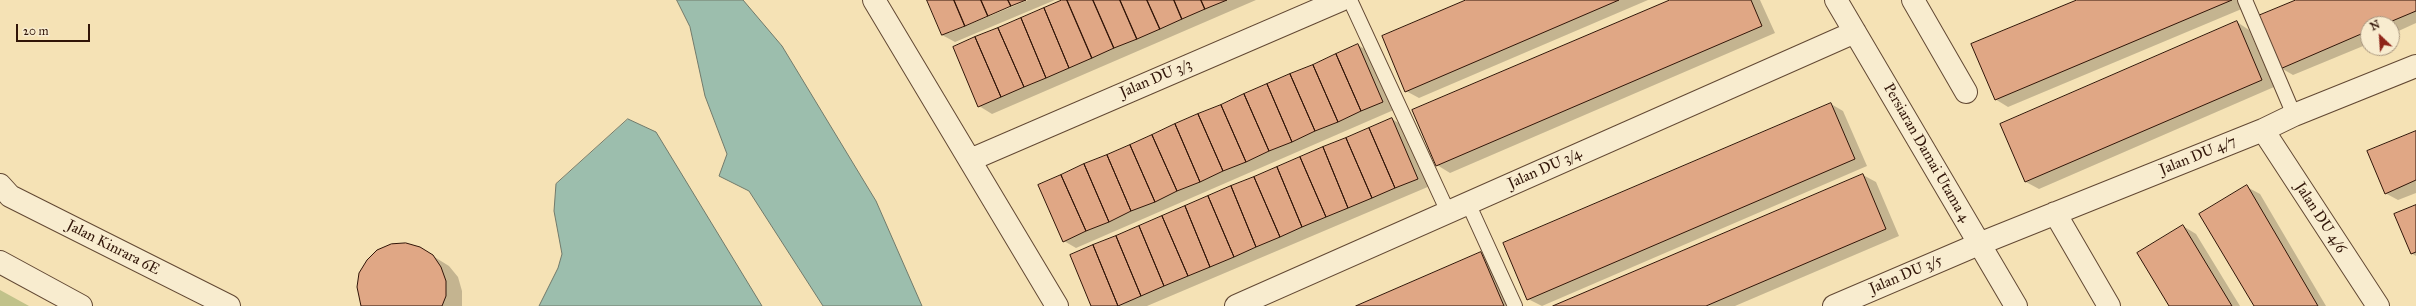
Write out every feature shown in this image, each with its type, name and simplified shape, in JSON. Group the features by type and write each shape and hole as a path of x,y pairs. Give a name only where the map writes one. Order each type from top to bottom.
{"street":[{"path":"874,0 1057,306"},
{"name":"Persiaran Damai Utama 4","path":"1836,0 2016,306"},
{"name":"Jalan DU 3/3","path":"970,160 1330,2"},
{"path":"1920,2 1966,92"},
{"name":"Jalan DU 3/4","path":"1236,306 1855,32"},
{"name":"Jalan DU 4/7","path":"1979,244 2263,130 2294,115 2416,66"},
{"name":"Jalan DU 4/6","path":"2263,130 2378,306"},
{"name":"Jalan Kinrara 6E","path":"0,185 10,196 229,306"},
{"path":"2056,213 2109,306"},
{"name":"Jalan DU 3/5","path":"1834,306 1979,244"},
{"path":"0,262 81,306"}],"lane":[{"path":"1350,0 1448,212"},
{"path":"2245,0 2294,115"},
{"path":"1468,203 1515,306"}],"green space":[{"path":"0,290 29,306 0,306"}],"shaded area":[{"path":"677,0 743,0 782,46 876,201 922,306 823,306 749,191 719,176 727,154 705,96 690,27"},
{"path":"628,119 656,132 762,306 539,306 558,268 562,254 554,211 556,184"}],"building":[{"path":"927,0 954,0 965,26 942,35"},
{"path":"954,0 981,0 988,16 965,26"},
{"path":"981,0 1008,0 1011,6 988,16"},
{"path":"1008,0 1026,0 1011,6"},
{"path":"1062,0 1067,0 1092,58 1069,68 1044,8"},
{"path":"1067,0 1093,0 1114,48 1092,58"},
{"path":"1093,0 1120,0 1137,39 1114,48"},
{"path":"1120,0 1147,0 1160,29 1137,39"},
{"path":"1147,0 1174,0 1182,19 1160,29"},
{"path":"1174,0 1201,0 1205,9 1182,19"},
{"path":"1201,0 1227,0 1205,9"},
{"path":"1466,0 1619,0 1405,92 1382,36"},
{"path":"1670,0 1751,0 1762,26 1436,166 1412,110"},
{"path":"2077,0 2232,0 1995,100 1971,44"},
{"path":"2296,0 2416,0 2416,11 2400,18 2400,16 2360,16 2360,34 2280,69 2258,16"},
{"path":"1044,8 1069,68 1046,78 1021,18"},
{"path":"1021,18 1046,78 1024,87 998,28"},
{"path":"2237,21 2262,80 2025,182 2000,124"},
{"path":"998,28 1024,87 1001,97 975,37"},
{"path":"975,37 1001,97 978,107 953,47"},
{"path":"1358,44 1383,102 1361,111 1336,54"},
{"path":"1336,54 1361,111 1338,122 1313,65"},
{"path":"1313,65 1338,122 1315,131 1290,74"},
{"path":"1290,74 1315,131 1292,142 1267,84"},
{"path":"1267,84 1292,142 1269,151 1244,94"},
{"path":"1244,94 1269,151 1246,162 1221,105"},
{"path":"1831,103 1855,159 1527,300 1503,243"},
{"path":"1221,105 1246,162 1223,171 1198,114"},
{"path":"1198,114 1223,171 1200,182 1175,124"},
{"path":"1392,118 1418,179 1395,188 1369,128"},
{"path":"1175,124 1200,182 1177,191 1152,135"},
{"path":"1369,128 1395,188 1372,198 1346,138"},
{"path":"2416,131 2416,180 2385,194 2367,151"},
{"path":"1152,135 1177,191 1155,202 1130,145"},
{"path":"1346,138 1372,198 1348,208 1323,147"},
{"path":"1130,145 1155,202 1131,211 1107,155"},
{"path":"1323,147 1348,208 1326,217 1300,157"},
{"path":"1107,155 1131,211 1109,222 1084,164"},
{"path":"1300,157 1326,217 1302,227 1277,167"},
{"path":"1084,164 1109,222 1086,231 1061,175"},
{"path":"1277,167 1302,227 1280,237 1254,177"},
{"path":"1863,174 1886,229 1706,306 1553,306"},
{"path":"1061,175 1086,231 1063,242 1038,185"},
{"path":"1254,177 1280,237 1256,247 1231,186"},
{"path":"2247,185 2318,306 2254,306 2199,214"},
{"path":"1231,186 1256,247 1234,257 1208,196"},
{"path":"1208,196 1234,257 1210,267 1185,206"},
{"path":"2416,205 2416,252 2411,254 2394,214"},
{"path":"1185,206 1210,267 1188,276 1162,216"},
{"path":"1162,216 1188,276 1164,286 1139,226"},
{"path":"2183,225 2232,306 2169,306 2137,253"},
{"path":"1139,226 1164,286 1141,296 1116,236"},
{"path":"1116,236 1141,296 1118,306 1093,245"},
{"path":"406,243 420,247 433,255 441,267 446,281 446,296 442,306 361,306 357,287 359,273 367,260 377,250 391,244"},
{"path":"1093,245 1118,306 1091,306 1070,255"},
{"path":"1481,252 1504,306 1356,306"}]}
